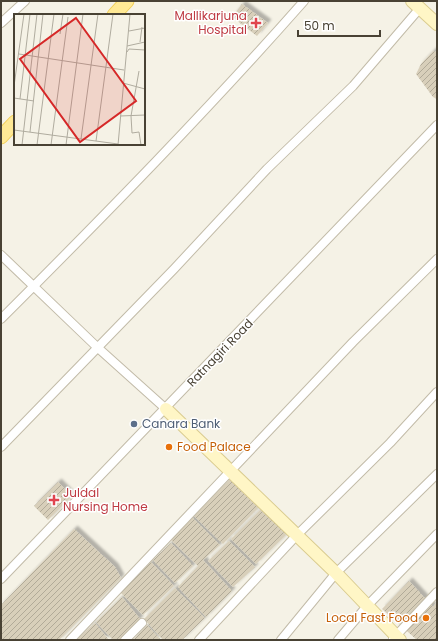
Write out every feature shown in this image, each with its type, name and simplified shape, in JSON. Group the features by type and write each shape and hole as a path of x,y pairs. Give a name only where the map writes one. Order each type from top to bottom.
{"main road":[{"path":"115,14 127,1"},
{"path":"1,137 14,123"}],"street":[{"path":"1,23 25,1"},
{"path":"1,319 161,157 304,1"},
{"path":"1,447 174,269 268,169 353,86 416,5 437,24"},
{"name":"Ratnagiri Road","path":"1,579 166,409 437,125"},
{"path":"1,255 97,347 166,409 336,573 396,639 437,592"},
{"path":"70,640 353,342 437,259"},
{"path":"199,640 296,536 390,443 437,392"},
{"path":"281,640 336,573 437,474"},
{"path":"338,640 367,606 437,534"},
{"path":"125,640 142,623"}],"building":[{"path":"242,4 268,23 257,36 232,17"},
{"path":"433,51 437,52 437,99 433,97 416,74 421,64"},
{"path":"231,478 260,506 223,544 194,516"},
{"path":"58,482 72,496 48,520 34,506"},
{"path":"261,509 286,535 256,564 231,539"},
{"path":"192,517 220,545 203,560 232,591 206,617 178,587 198,566 171,540"},
{"path":"74,529 115,567 121,578 59,640 1,640 1,605"},
{"path":"229,541 255,567 233,587 208,561"},
{"path":"171,543 193,566 175,583 153,560"},
{"path":"151,562 174,586 143,615 120,592"},
{"path":"409,581 433,607 437,602 437,640 417,640 382,609"},
{"path":"175,588 205,618 182,640 163,640 144,619"},
{"path":"122,597 140,619 119,640 113,640 96,622"},
{"path":"95,623 109,640 76,640"},
{"path":"147,625 161,640 133,640"}],"place":[{"name":"Mallikarjuna Hospital","path":"256,23"},
{"name":"Canara Bank","path":"134,424"},
{"name":"Food Palace","path":"169,447"},
{"name":"Juldal Nursing Home","path":"54,500"},
{"name":"Local Fast Food","path":"426,618"}]}
